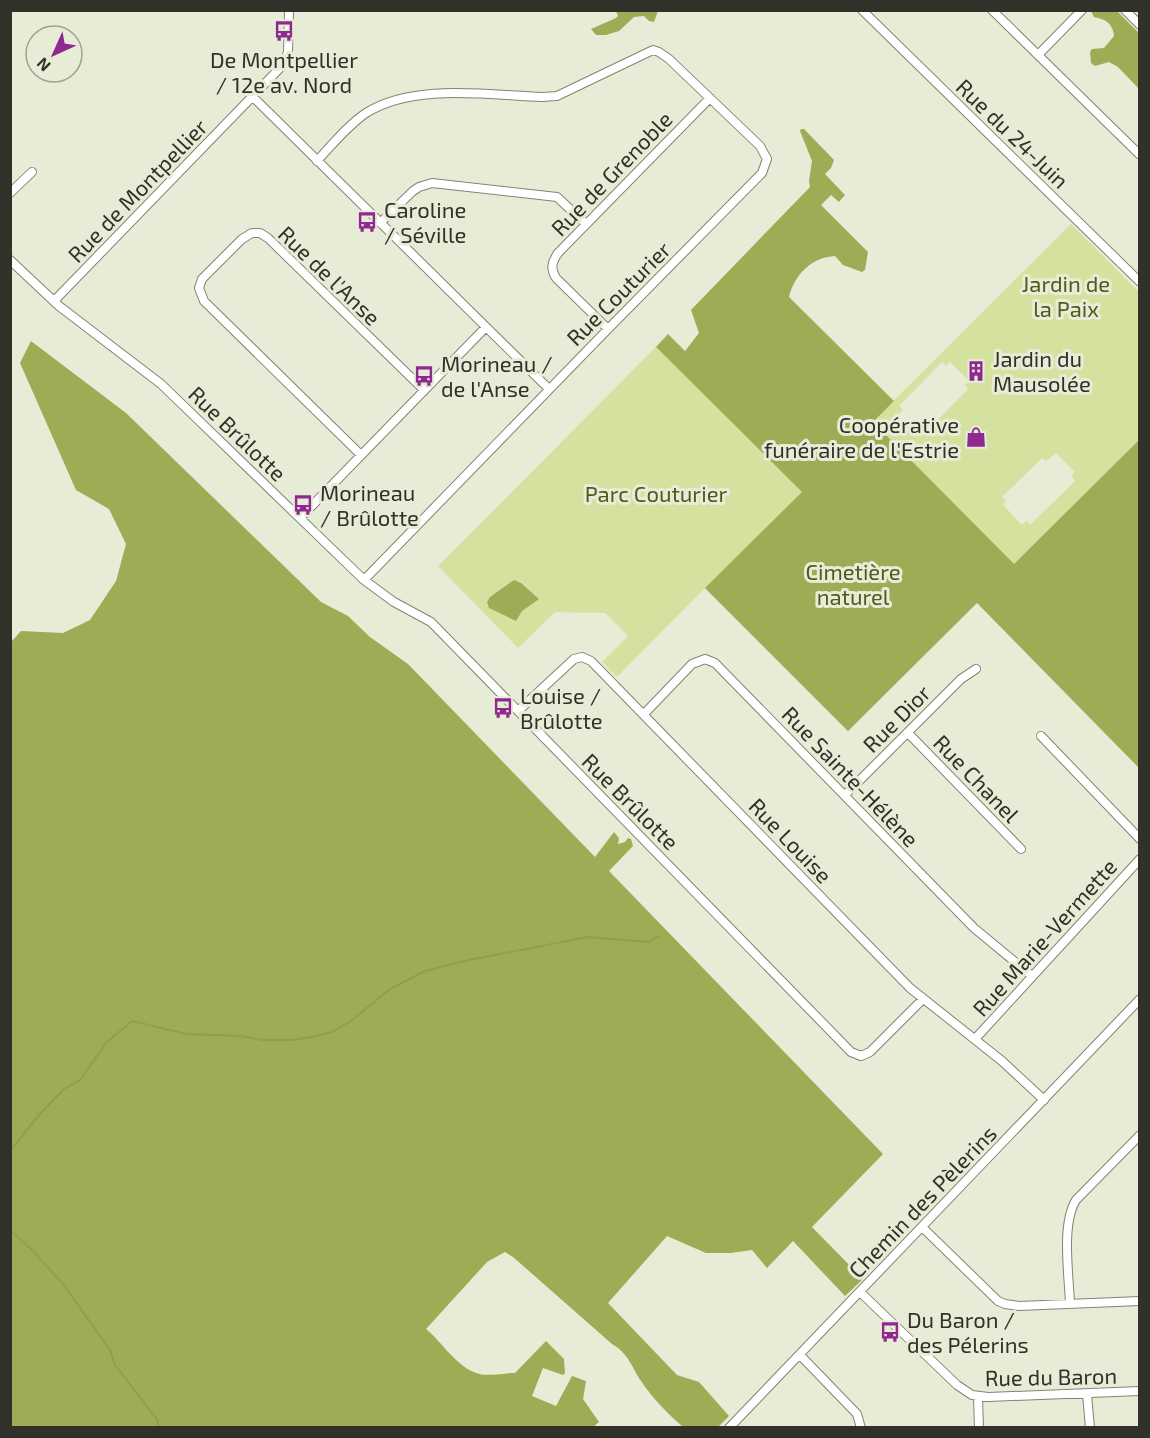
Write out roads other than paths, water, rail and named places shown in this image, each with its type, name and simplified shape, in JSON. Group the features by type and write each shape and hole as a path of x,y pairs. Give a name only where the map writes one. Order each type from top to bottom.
{"street":[{"name":"Rue de Montpellier","path":"54,301 279,68 286,58 289,47 289,10"},
{"name":"Rue du 24-Juin","path":"862,10 1140,282"},
{"path":"992,10 1140,155"},
{"path":"1038,55 1082,10"},
{"path":"1125,10 1140,24"},
{"path":"317,161 357,120 376,107 397,99 430,93 556,96 653,50 669,59 710,98"},
{"path":"253,97 549,389"},
{"name":"Rue Couturier","path":"364,580 762,173 767,159 760,146 710,98"},
{"name":"Rue de Grenoble","path":"608,328 556,278 552,272 553,261 558,253 710,98"},
{"path":"10,193 32,172"},
{"path":"380,223 413,191 432,183 557,197 586,224"},
{"name":"Rue de l'Anse","path":"362,455 204,301 199,288 206,275 246,235 260,233 268,238 424,390"},
{"name":"Rue Brûlotte","path":"10,260 54,301 161,384 364,580 380,593 431,622 855,1055 870,1053 923,999"},
{"path":"300,518 486,327"},
{"name":"Rue Louise","path":"518,711 574,658 582,657 595,665 898,975 923,999 1002,1061 1044,1100"},
{"name":"Rue Sainte-Hélène","path":"644,714 692,664 699,660 710,660 722,669 974,928 1032,976"},
{"name":"Rue Dior","path":"845,795 961,679 976,669"},
{"name":"Rue Chanel","path":"908,733 1021,849"},
{"path":"1041,736 1140,839"},
{"name":"Rue Marie-Vermette","path":"975,1039 1140,859"},
{"name":"Chemin des Pèlerins","path":"729,1428 1140,999"},
{"path":"1070,1304 1067,1226 1070,1212 1076,1200 1140,1135"},
{"path":"922,1227 998,1301 1012,1306 1140,1302"},
{"name":"Rue du Baron","path":"860,1292 957,1385 978,1396 1140,1391"},
{"path":"800,1355 857,1414 861,1428"},
{"path":"1087,1394 1090,1428"},
{"path":"978,1396 979,1428"}],"waterway":[{"path":"10,1151 64,1089 80,1080 106,1043 132,1021 186,1034 293,1040 332,1032 351,1021 390,989 425,971 588,937 649,942 659,936"},
{"path":"10,1230 64,1285 110,1350 115,1365 158,1421 158,1428"}],"place":[{"name":"De Montpellier / 12e av. Nord","path":"284,31"},
{"name":"Caroline / Séville","path":"367,222"},
{"name":"Jardin du Mausolée","path":"976,371"},
{"name":"Morineau / de l'Anse","path":"424,376"},
{"name":"Coopérative funéraire de l'Estrie","path":"976,437"},
{"name":"Morineau / Brûlotte","path":"303,505"},
{"name":"Louise / Brûlotte","path":"503,708"},
{"name":"Du Baron / des Pélerins","path":"890,1332"}],"park label":[{"name":"Jardin de la Paix","path":"1066,296"},
{"name":"Parc Couturier","path":"656,493"},
{"name":"Cimetière naturel","path":"853,584"}]}
